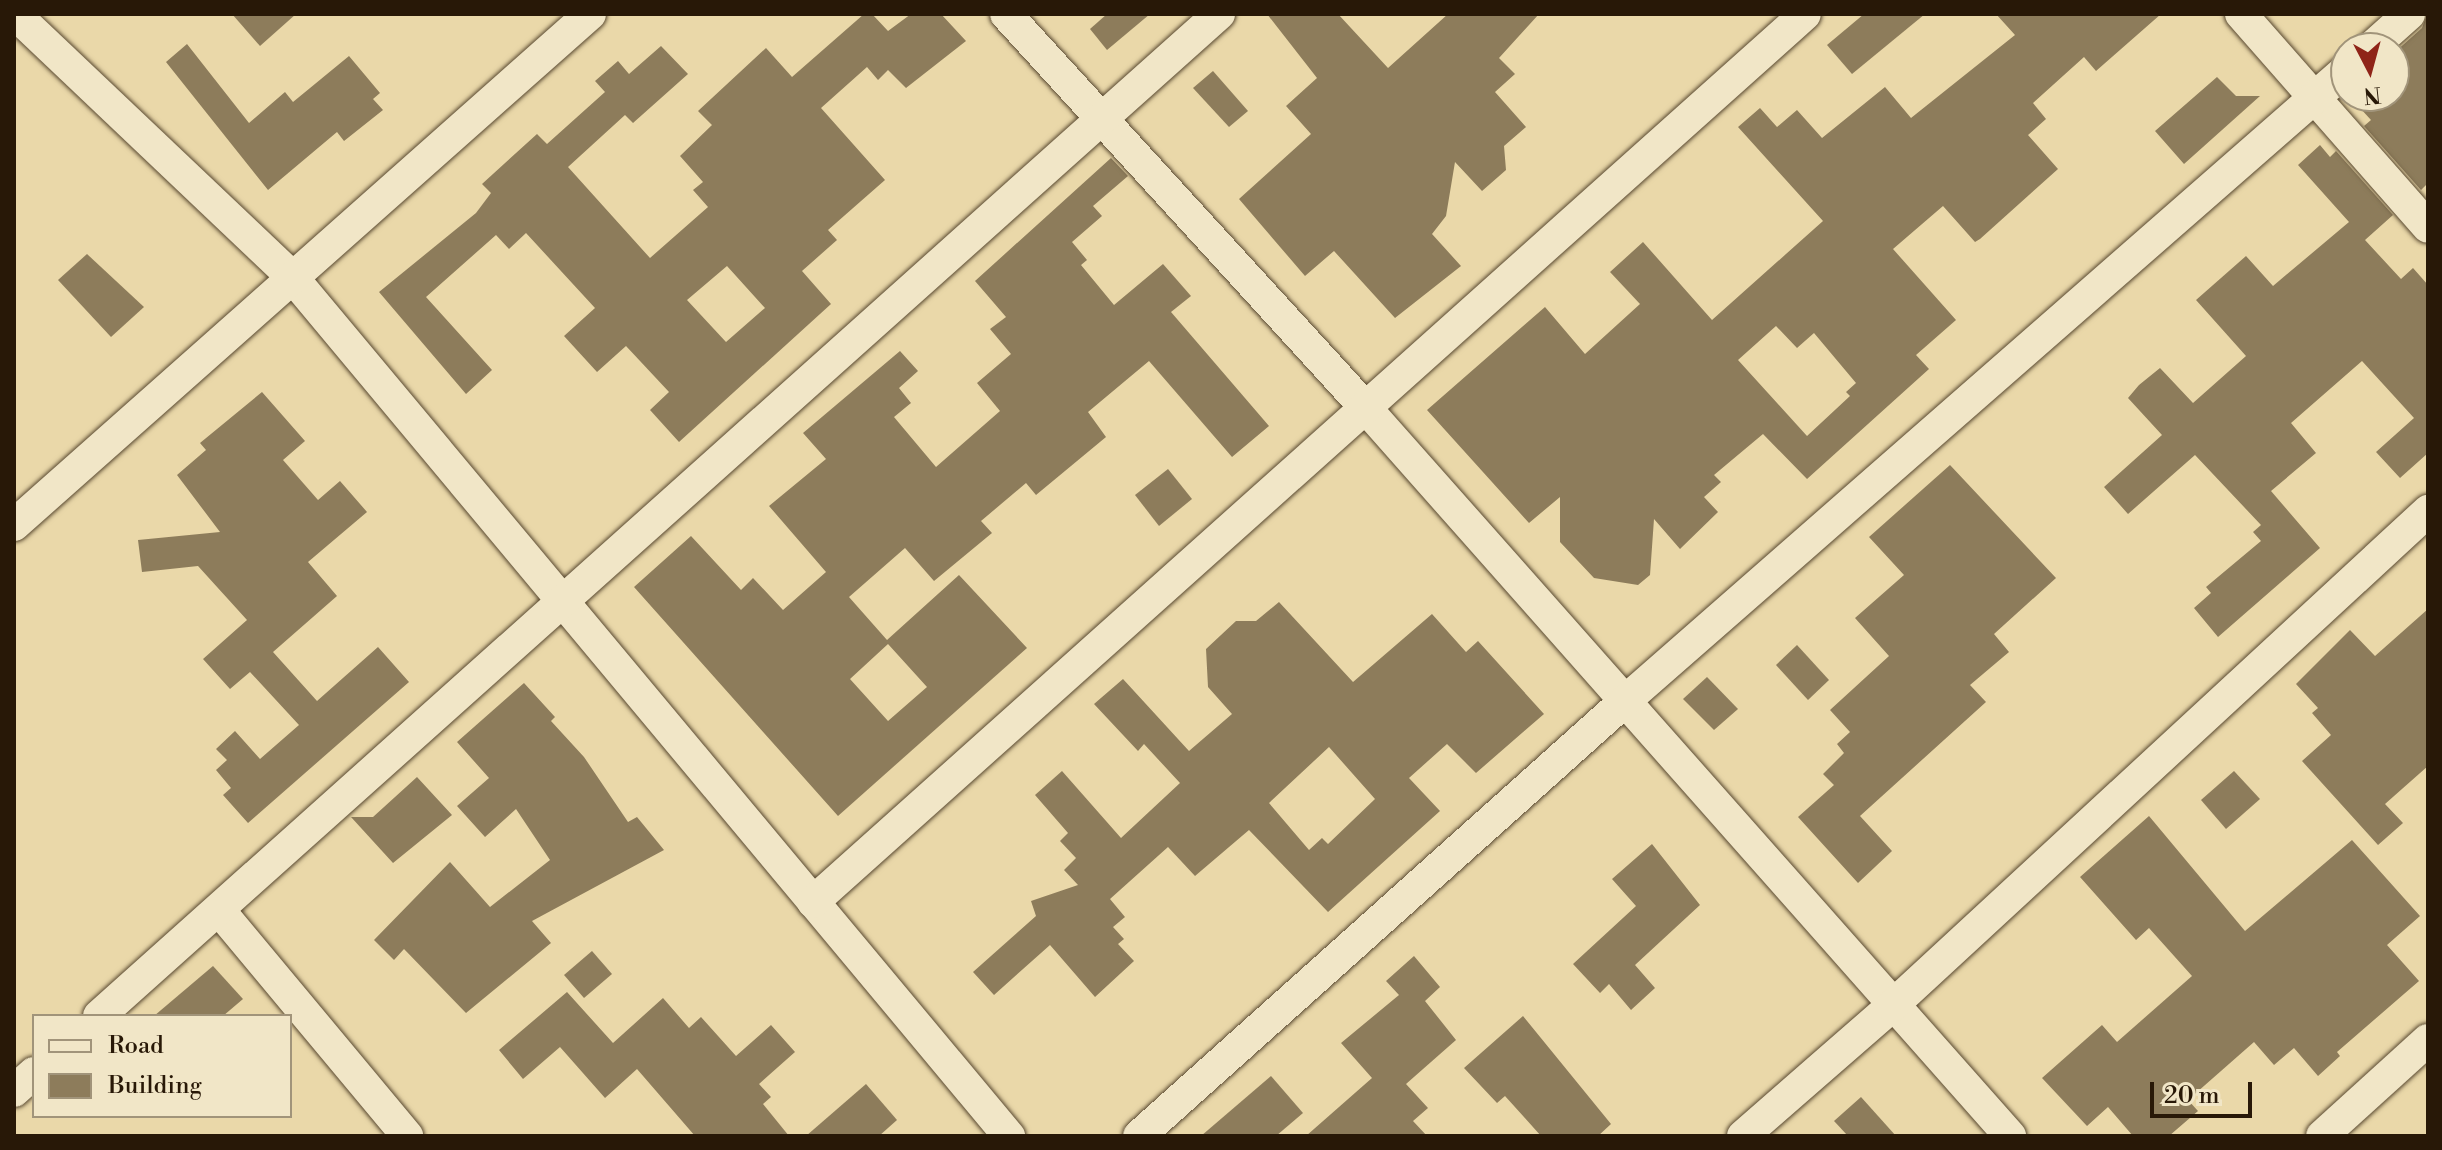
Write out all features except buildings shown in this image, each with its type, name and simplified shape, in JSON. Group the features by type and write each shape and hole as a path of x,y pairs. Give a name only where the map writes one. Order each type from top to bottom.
{"street":[{"path":"15,14 293,278 1009,1136"},
{"path":"1006,14 1364,406 2010,1136"},
{"path":"101,1014 1219,14"},
{"path":"813,902 1094,654 1364,406 1805,14"},
{"path":"2241,14 2428,227"},
{"path":"2389,32 2409,14"},
{"path":"14,525 588,15"},
{"path":"1139,1136 1625,701 2330,84"},
{"path":"1743,1136 1892,1006 2428,511"},
{"path":"219,910 407,1136"},
{"path":"2322,1136 2428,1040"},
{"path":"14,1091 32,1075"}]}
